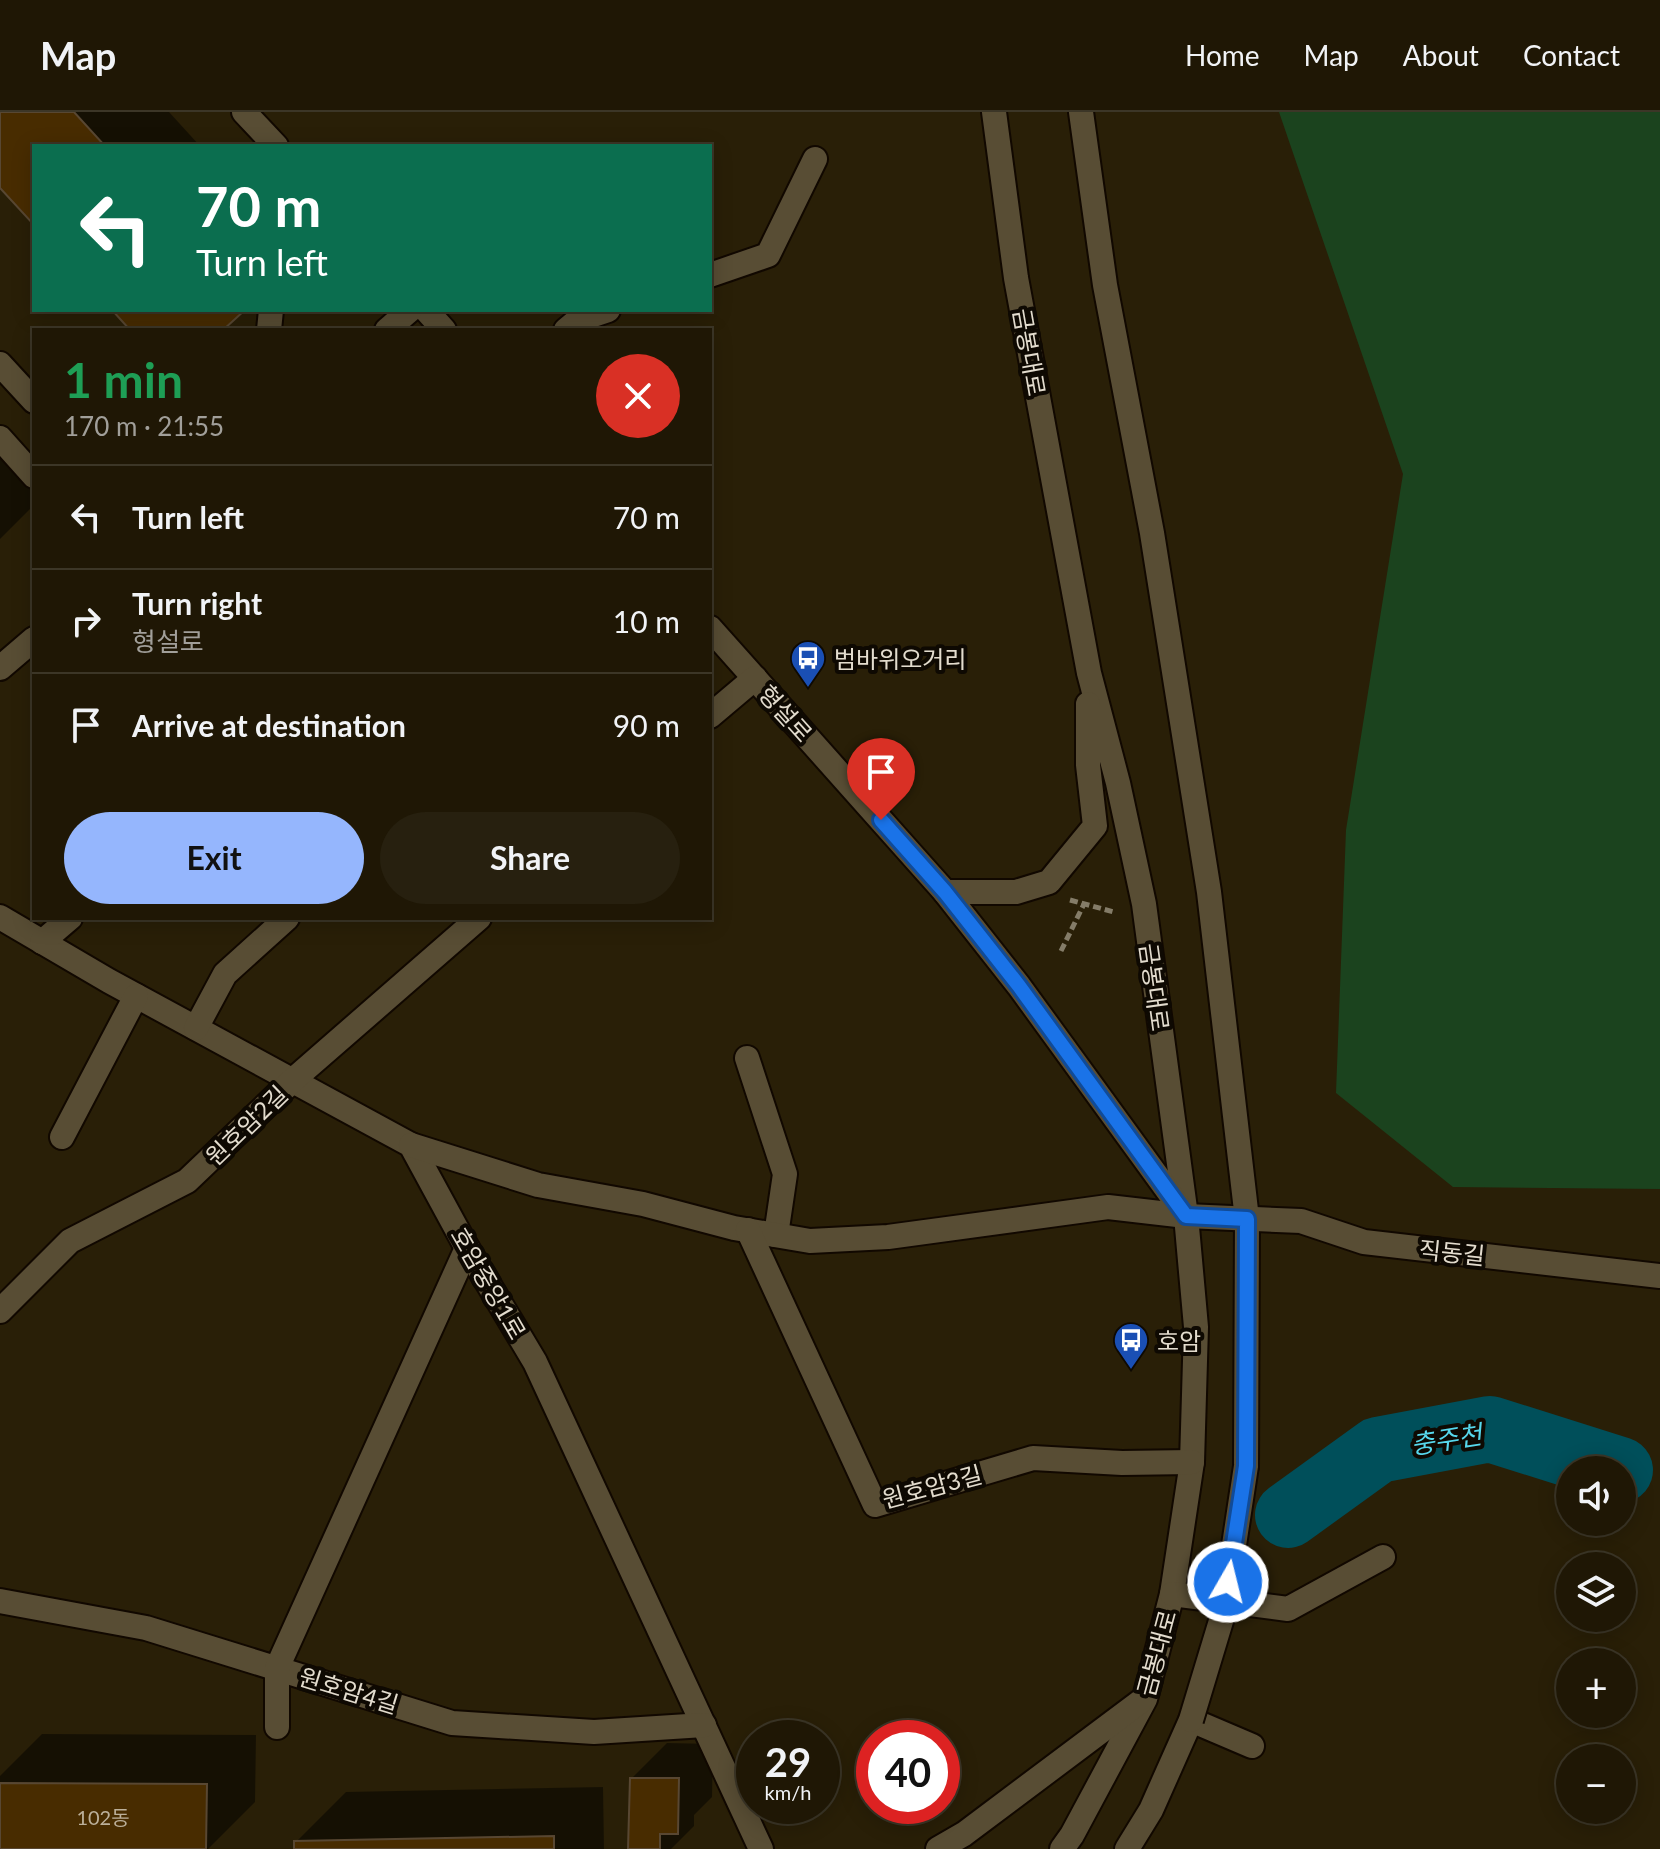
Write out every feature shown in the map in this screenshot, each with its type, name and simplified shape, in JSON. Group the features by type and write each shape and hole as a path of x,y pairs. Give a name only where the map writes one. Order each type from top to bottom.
{"street":[{"path":"244,112 274,144"},
{"name":"금봉대로","path":"994,112 1016,278 1089,673 1118,783 1144,904 1186,1216 1196,1327 1192,1462 1172,1594 1145,1699 1062,1849"},
{"path":"1081,112 1105,285 1152,533 1209,892 1247,1219 1246,1466 1224,1611 1191,1720 1151,1810 1127,1849"},
{"path":"712,274 768,255 815,159"},
{"path":"389,328 408,312"},
{"path":"428,312 442,328"},
{"path":"568,328 578,320 602,312"},
{"path":"0,364 32,399"},
{"path":"0,438 32,474"},
{"name":"형설로","path":"712,630 945,892 1019,986 1186,1216"},
{"path":"0,668 32,641"},
{"path":"945,892 1016,892 1049,882 1095,826 1088,765 1089,673"},
{"path":"712,714 755,678"},
{"path":"0,917 136,996 411,1145 538,1185 643,1204 748,1230 810,1241 881,1238 1108,1207 1186,1216"},
{"path":"42,942 68,920"},
{"path":"196,1028 225,974 285,920"},
{"name":"원호암2길","path":"0,1311 70,1241 187,1181 293,1080 477,920"},
{"path":"62,1137 136,996"},
{"path":"747,1058 785,1174 776,1235"},
{"name":"호암중앙1로","path":"411,1145 467,1248 535,1362 761,1849"},
{"name":"직동길","path":"1186,1216 1301,1221 1364,1242 1660,1276"},
{"name":"원호암3길","path":"748,1230 875,1505 1033,1458 1122,1463 1192,1462"},
{"path":"277,1727 277,1668 467,1248"},
{"path":"1172,1594 1288,1609 1383,1557"},
{"name":"원호암4길","path":"0,1601 146,1628 452,1723 594,1732 704,1725"},
{"path":"938,1849 964,1834 1145,1699"},
{"path":"1191,1720 1252,1746"}],"path":[{"path":"1061,898 1114,912"},
{"path":"1061,951 1084,904"}],"green space":[{"path":"1279,112 1660,112 1660,1189 1453,1187 1336,1093 1346,830 1403,474"}],"building":[{"path":"0,112 74,112 103,144 32,144 32,223 0,188"},
{"path":"114,312 243,312 225,328 128,328"},
{"path":"630,1778 679,1778 678,1834 660,1834 660,1849 628,1849"},
{"path":"0,1783 207,1784 206,1849 0,1849"},
{"path":"554,1836 554,1849 294,1849 294,1841"}],"waterway":[{"name":"충주천","path":"1288,1515 1378,1450 1490,1429 1576,1456"}],"place":[{"name":"범바위오거리","path":"808,689"},
{"name":"호암","path":"1131,1371"}],"route":[{"path":"881,820 945,892 1019,986 1186,1216 1247,1219 1246,1466 1228,1582"}]}
